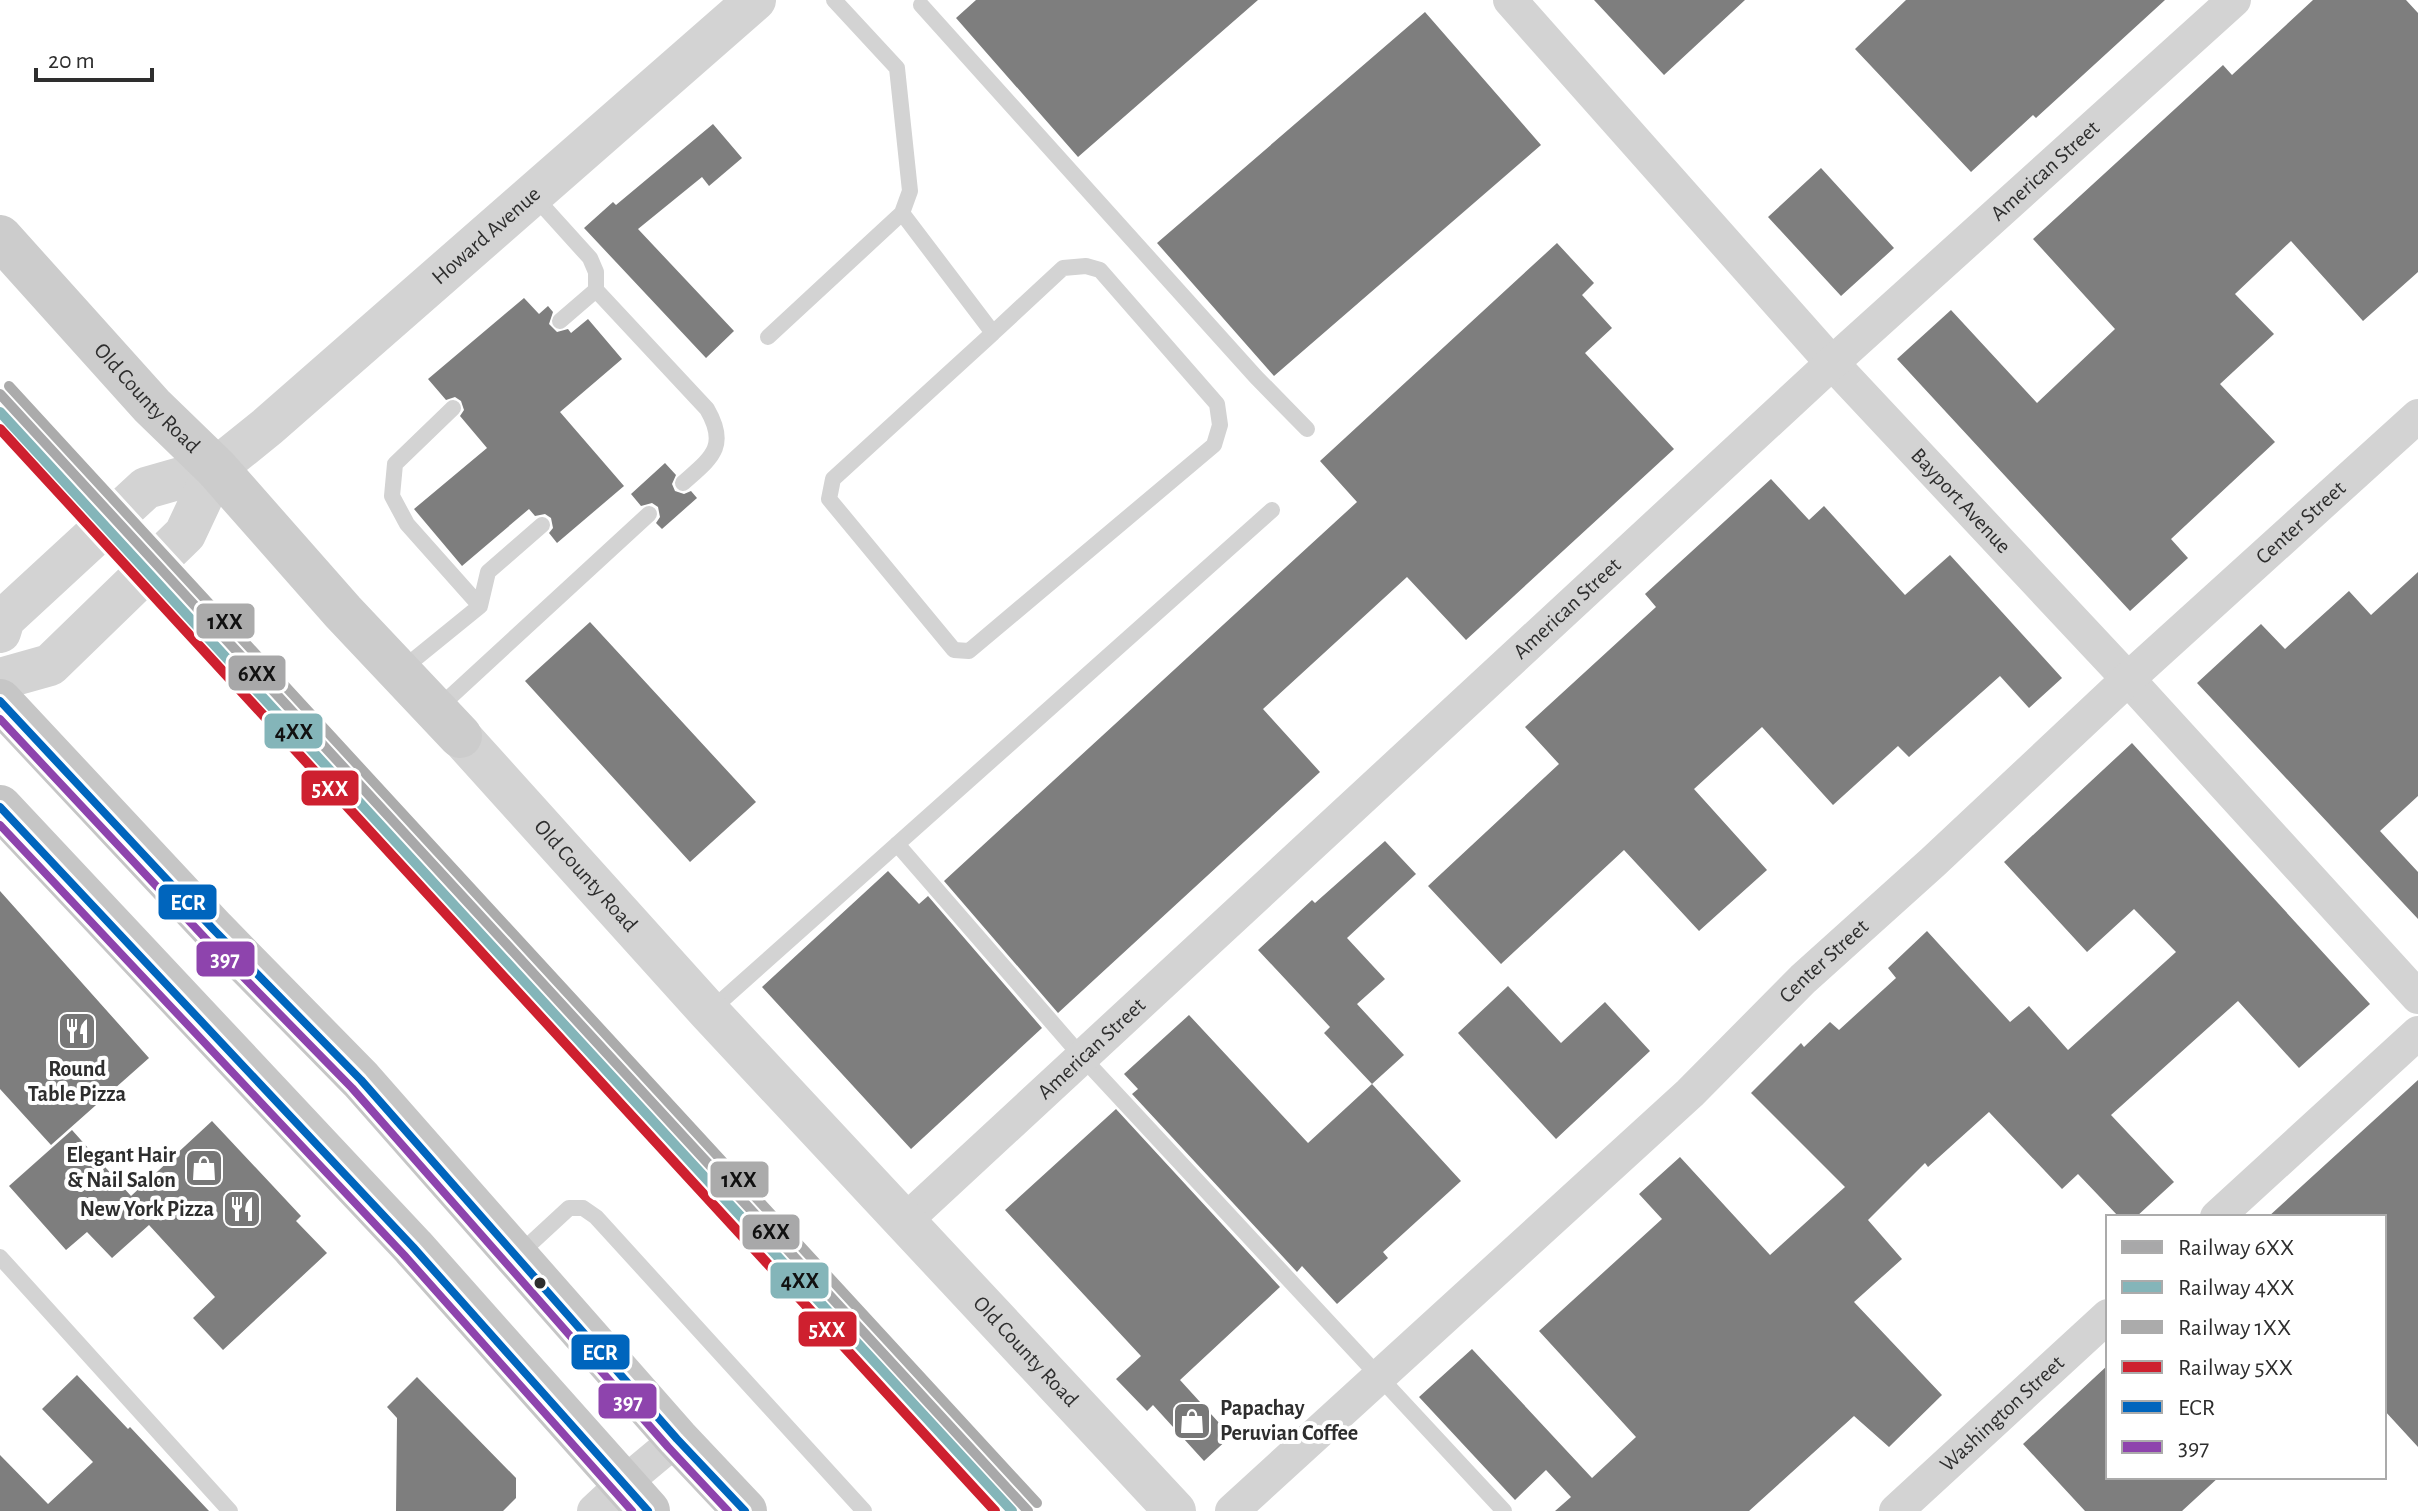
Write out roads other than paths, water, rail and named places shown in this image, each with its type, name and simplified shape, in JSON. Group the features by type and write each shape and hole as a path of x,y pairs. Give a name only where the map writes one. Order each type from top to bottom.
{"main road":[{"name":"Old County Road","path":"0,237 152,406 216,468 448,724"},
{"path":"0,701 214,930 361,1080 677,1439 745,1511"},
{"path":"0,807 413,1247 622,1502"}],"street":[{"name":"Howard Avenue","path":"0,632 4,619 146,488 216,468 267,427 755,0"},
{"name":"Bayport Avenue","path":"1510,0 1832,363 2128,679 2418,997"},
{"name":"American Street","path":"905,1221 1832,363 2234,0"},
{"name":"Center Street","path":"1232,1511 1690,1093 1803,979 2418,416"},
{"name":"Howard Avenue","path":"0,679 50,665 185,534 216,468"},
{"name":"Old County Road","path":"448,724 709,1012 1175,1511"},
{"path":"2219,1215 2418,1033"},
{"name":"Washington Street","path":"1896,1511 2106,1318"},
{"path":"622,1502 677,1439"}],"lane":[{"path":"768,337 902,213 910,191 897,68 834,0"},
{"path":"921,5 1256,377 1307,429"},
{"path":"533,195 590,258 596,272 596,290 707,409 717,426 716,445 710,458 683,483"},
{"path":"902,213 993,333"},
{"path":"1086,266 1100,270 1217,404 1220,425 1214,445 969,651 954,650 829,499 833,479 993,333 1063,268 1086,266"},
{"path":"560,321 596,290"},
{"path":"453,408 395,464 392,496 407,524 480,606"},
{"path":"709,1012 1272,510"},
{"path":"448,724 649,514"},
{"path":"399,672 480,606 488,572 542,525"},
{"path":"897,844 1082,1057 1504,1511"},
{"path":"516,1257 569,1208 583,1208 596,1217 864,1511"},
{"path":"3,1267 230,1511"}],"rail line":[{"name":"1XX","path":"9,386 1037,1503"},
{"name":"6XX","path":"0,394 1028,1511"},
{"name":"4XX","path":"0,412 1012,1511"},
{"name":"5XX","path":"0,429 995,1511"}],"place":[{"name":"Round Table Pizza","path":"77,1031"},
{"name":"Elegant Hair & Nail Salon","path":"204,1168"},
{"name":"New York Pizza","path":"242,1209"},
{"name":"Papachay Peruvian Coffee","path":"1192,1421"}]}
